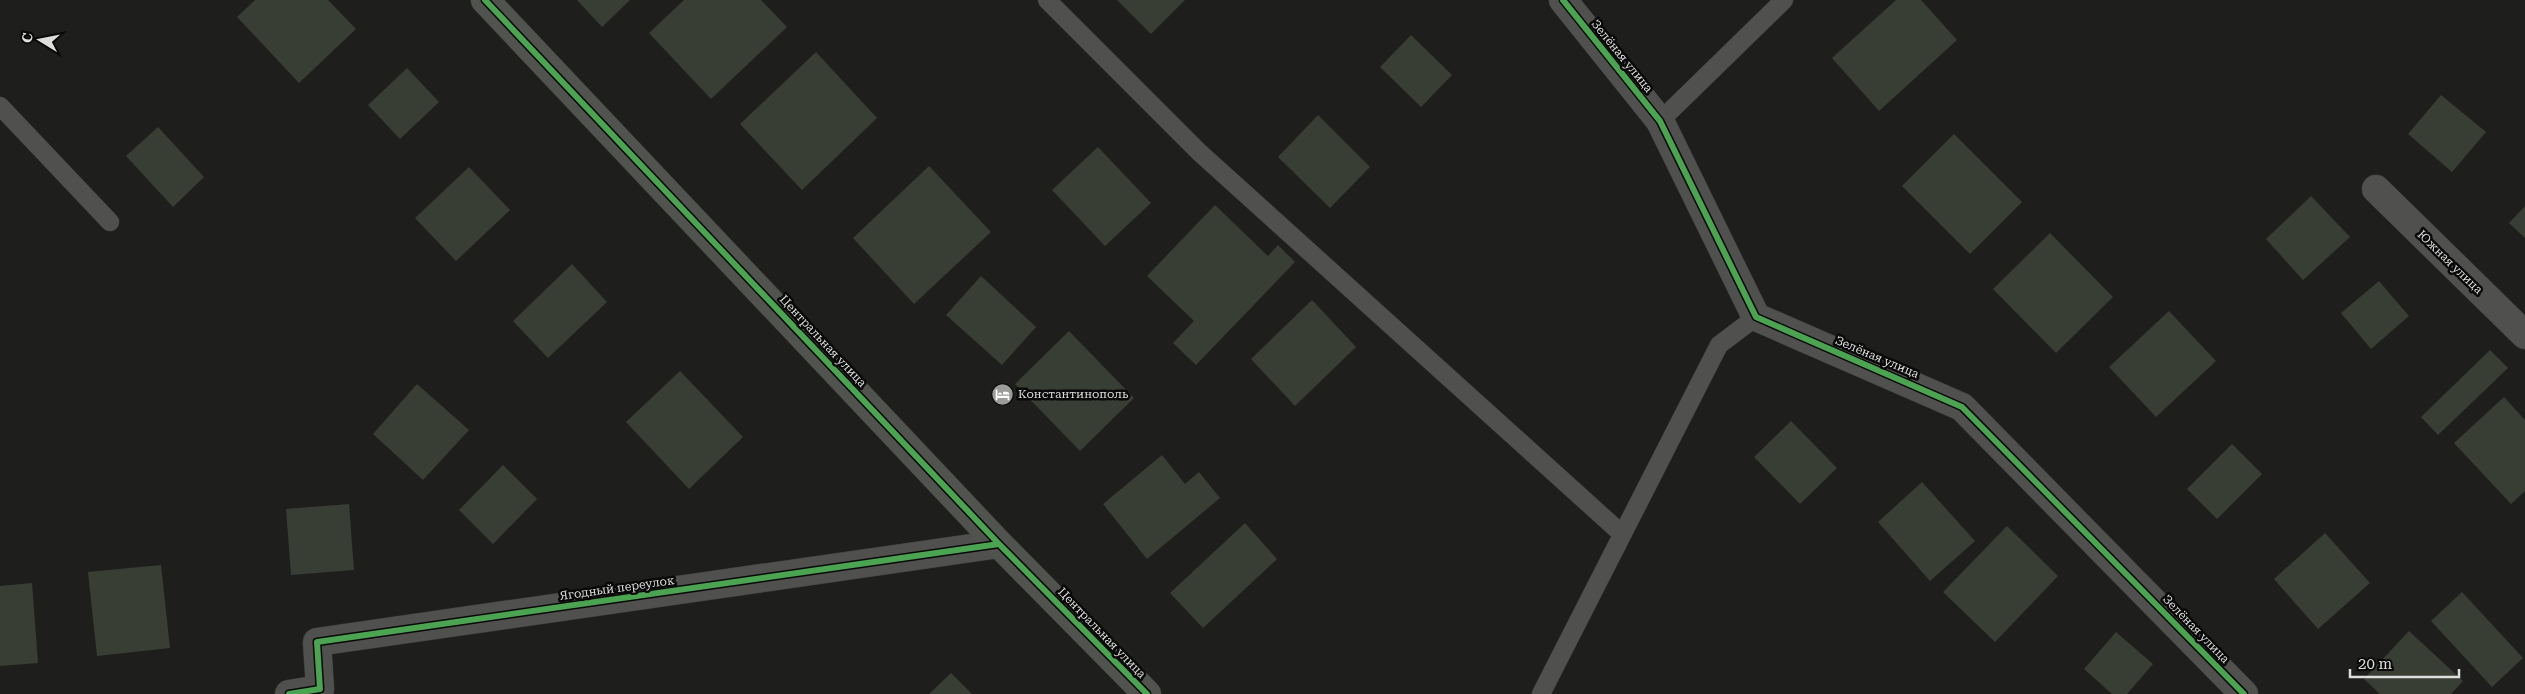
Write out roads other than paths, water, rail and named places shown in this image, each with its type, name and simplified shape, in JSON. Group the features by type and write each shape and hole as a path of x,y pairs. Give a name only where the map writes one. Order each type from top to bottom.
{"street":[{"name":"Центральная улица","path":"485,0 999,544 1147,694"},
{"name":"Зелёная улица","path":"1562,0 1660,121 1756,318 1962,407 2244,694"},
{"name":"Южная улица","path":"2376,189 2525,335"},
{"name":"Ягодный переулок","path":"289,694 321,692 317,642 999,544"}],"lane":[{"path":"1047,0 1200,152 1622,534"},
{"path":"1660,121 1784,0"},
{"path":"0,106 110,222"},
{"path":"1540,694 1719,345 1756,318"}],"place":[{"name":"Константинополь","path":"1002,394"}]}
